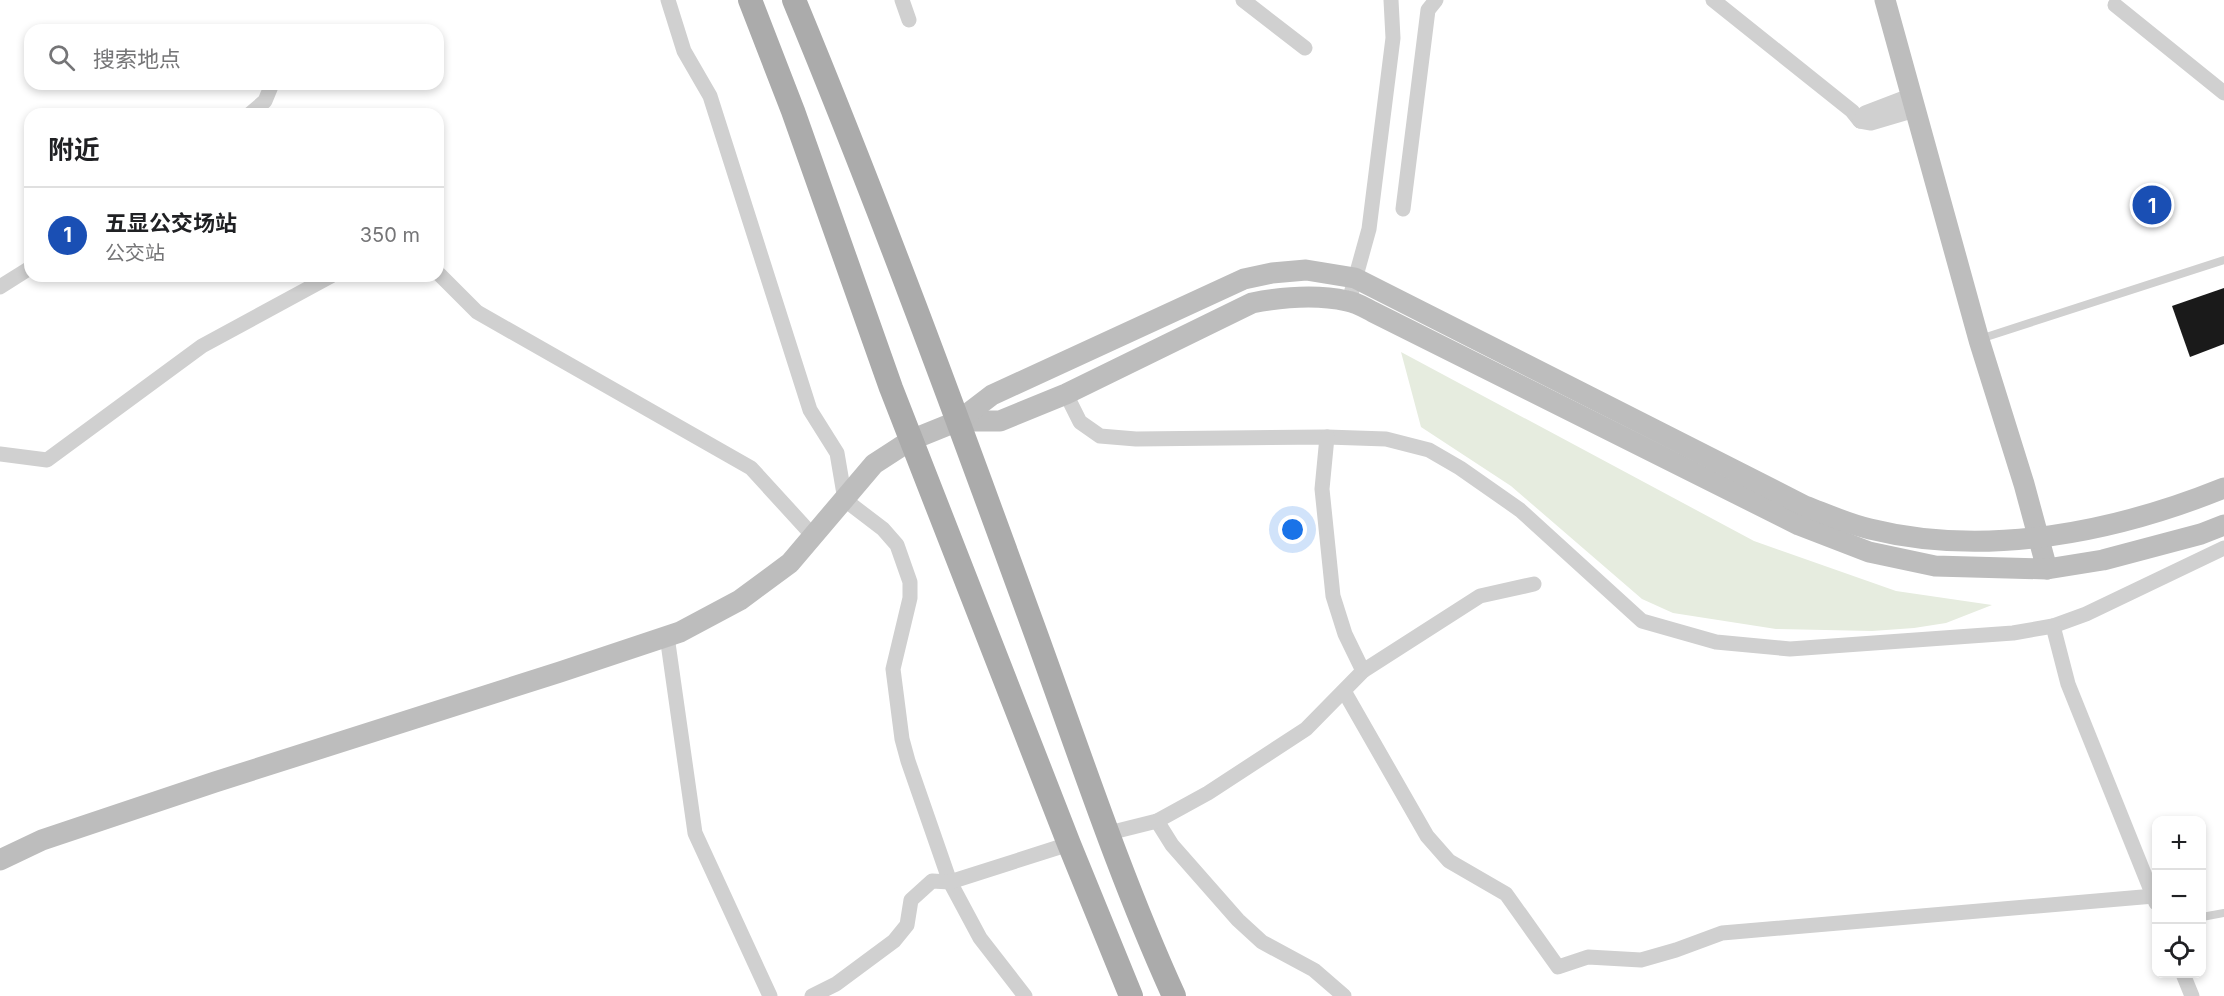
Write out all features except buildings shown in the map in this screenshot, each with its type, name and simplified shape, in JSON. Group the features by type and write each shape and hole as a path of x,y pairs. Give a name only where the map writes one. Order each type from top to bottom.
{"main road":[{"path":"750,0 793,111 911,440 1131,996"},
{"path":"794,0 834,95 958,421 1109,833 1174,996"},
{"path":"1885,0 1979,340 2024,484 2047,569"},
{"path":"0,860 42,840 193,789 680,632 740,600 790,563 874,464 911,440 958,421 992,395 1244,279 1272,273 1306,270 1355,278 1805,506 1869,530 1923,538 1980,542 2038,537 2105,526 2185,503 2224,488"},
{"path":"958,421 999,421 1065,394 1252,303 1275,298 1308,297 1348,301 1799,525 1869,552 1935,566 2047,569 2103,560 2201,534 2224,525"}],"street":[{"path":"668,0 684,51 710,96 810,410 837,453 845,500 883,530 897,545 910,582 910,597 893,669 894,681 902,739 908,761 950,882 980,938 1025,996"},
{"path":"902,0 909,20"},
{"path":"1243,0 1305,48"},
{"path":"1348,301 1369,229 1393,38 1391,0"},
{"path":"1403,209 1428,10 1436,0"},
{"path":"1713,0 1852,111 1860,121 1871,123 1914,102"},
{"path":"2115,5 2224,93"},
{"path":"257,108 266,101 270,90"},
{"path":"0,287 24,272"},
{"path":"444,279 477,312 751,468 814,537"},
{"path":"0,454 47,460 202,346 320,282"},
{"path":"1065,394 1080,422 1100,436 1136,439 1327,437 1386,439 1429,450 1460,468 1521,510 1642,621 1716,642 1790,649 2013,633 2053,626 2086,614 2224,548"},
{"path":"1327,437 1322,489 1333,596 1345,634 1363,671"},
{"path":"1109,833 1157,821 1208,793 1306,729 1363,671 1480,596 1534,584"},
{"path":"2053,626 2068,684 2152,892"},
{"path":"667,636 695,833 770,996"},
{"path":"1344,691 1427,836 1449,861 1506,894 1558,967 1588,957 1641,960 1722,933 2152,899"},
{"path":"1157,821 1172,845 1238,920 1262,942 1314,970 1344,996"},
{"path":"812,996 840,990 894,940 907,925 911,900 932,881 950,882 1069,844"},
{"path":"2185,978 2192,996"}],"lane":[{"path":"1979,340 2224,260"},
{"path":"2206,916 2224,913"}],"shaded area":[{"path":"1401,352 1754,541 1896,591 1992,605 1946,623 1872,631 1776,629 1673,613 1642,599 1511,486 1421,427"}],"place":[{"name":"五显公交场站","path":"2152,205"}]}
